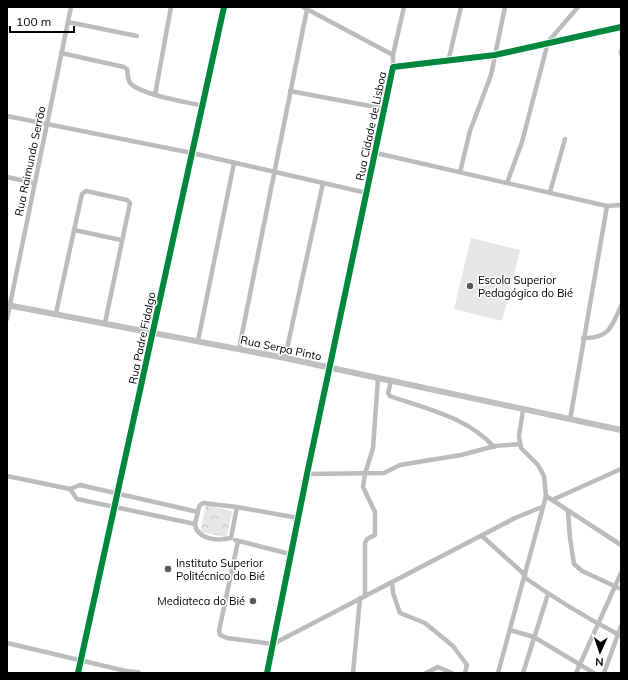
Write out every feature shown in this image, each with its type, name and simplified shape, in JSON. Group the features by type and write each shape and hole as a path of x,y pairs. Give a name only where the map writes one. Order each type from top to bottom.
{"street":[{"name":"Rua Raimundo Serrão","path":"7,319 8,305 71,7"},
{"path":"155,95 171,7"},
{"name":"Rua Padre Fidalgo","path":"78,673 116,508 224,7"},
{"path":"394,67 393,55 404,7"},
{"path":"448,62 461,7"},
{"path":"460,172 470,131 490,79 505,7"},
{"path":"507,183 522,142 548,42 578,7"},
{"path":"239,349 275,172 305,8 393,55"},
{"path":"68,22 137,36"},
{"name":"Rua Cidade de Lisboa","path":"330,369 394,67 448,62 495,55 621,26"},
{"path":"61,53 124,67 127,69 129,80 132,84 155,95 203,106"},
{"path":"290,91 386,109"},
{"path":"7,116 192,153 367,193"},
{"path":"550,192 565,139"},
{"path":"376,154 607,206 621,205"},
{"path":"198,341 234,163"},
{"path":"7,177 34,183"},
{"path":"285,358 323,183"},
{"path":"56,313 82,194 86,191 129,201 105,323"},
{"path":"570,420 607,206"},
{"path":"74,230 122,240"},
{"name":"Rua Serpa Pinto","path":"8,305 285,358 330,369 621,430"},
{"path":"583,338 597,338 605,334 611,328 621,306"},
{"path":"267,673 290,554 330,369"},
{"path":"353,673 363,597 366,543 367,539 375,535 376,512 364,491 365,474 373,448 378,378"},
{"path":"391,381 388,393 390,396 460,420 484,436 494,447"},
{"path":"498,673 546,496 544,476 538,465 523,452 520,444 523,410"},
{"path":"307,474 384,473 400,465 461,455 494,447 520,444"},
{"path":"552,500 621,469"},
{"path":"7,476 70,489 80,485 198,512"},
{"path":"70,489 77,499 194,524"},
{"path":"546,496 621,545"},
{"path":"290,554 231,538 219,540 199,535 194,524 199,506 203,503 238,507 298,518"},
{"path":"231,538 238,507"},
{"path":"238,541 219,631 220,635 227,638 273,644 482,536 542,507"},
{"path":"568,511 574,564 582,571 621,589"},
{"path":"482,536 524,576 548,594 597,624 619,635"},
{"path":"576,673 621,573"},
{"path":"392,582 393,592 400,613 421,620 453,646 467,665 465,673"},
{"path":"523,673 548,594"},
{"path":"604,673 621,626"},
{"path":"510,630 534,637 594,673"},
{"path":"7,643 138,673"},
{"path":"426,673 438,667 452,673"}],"green space":[{"path":"471,238 520,250 502,321 454,309"},
{"path":"206,505 232,511 227,537 200,532"}],"cycle path":[{"path":"78,673 224,7"},
{"path":"267,673 307,474 393,67 495,55 621,27"}],"place":[{"name":"Escola Superior Pedagógica do Bié","path":"470,286"},
{"name":"Instituto Superior Politécnico do Bié","path":"168,569"},
{"name":"Mediateca do Bié","path":"253,601"}]}
